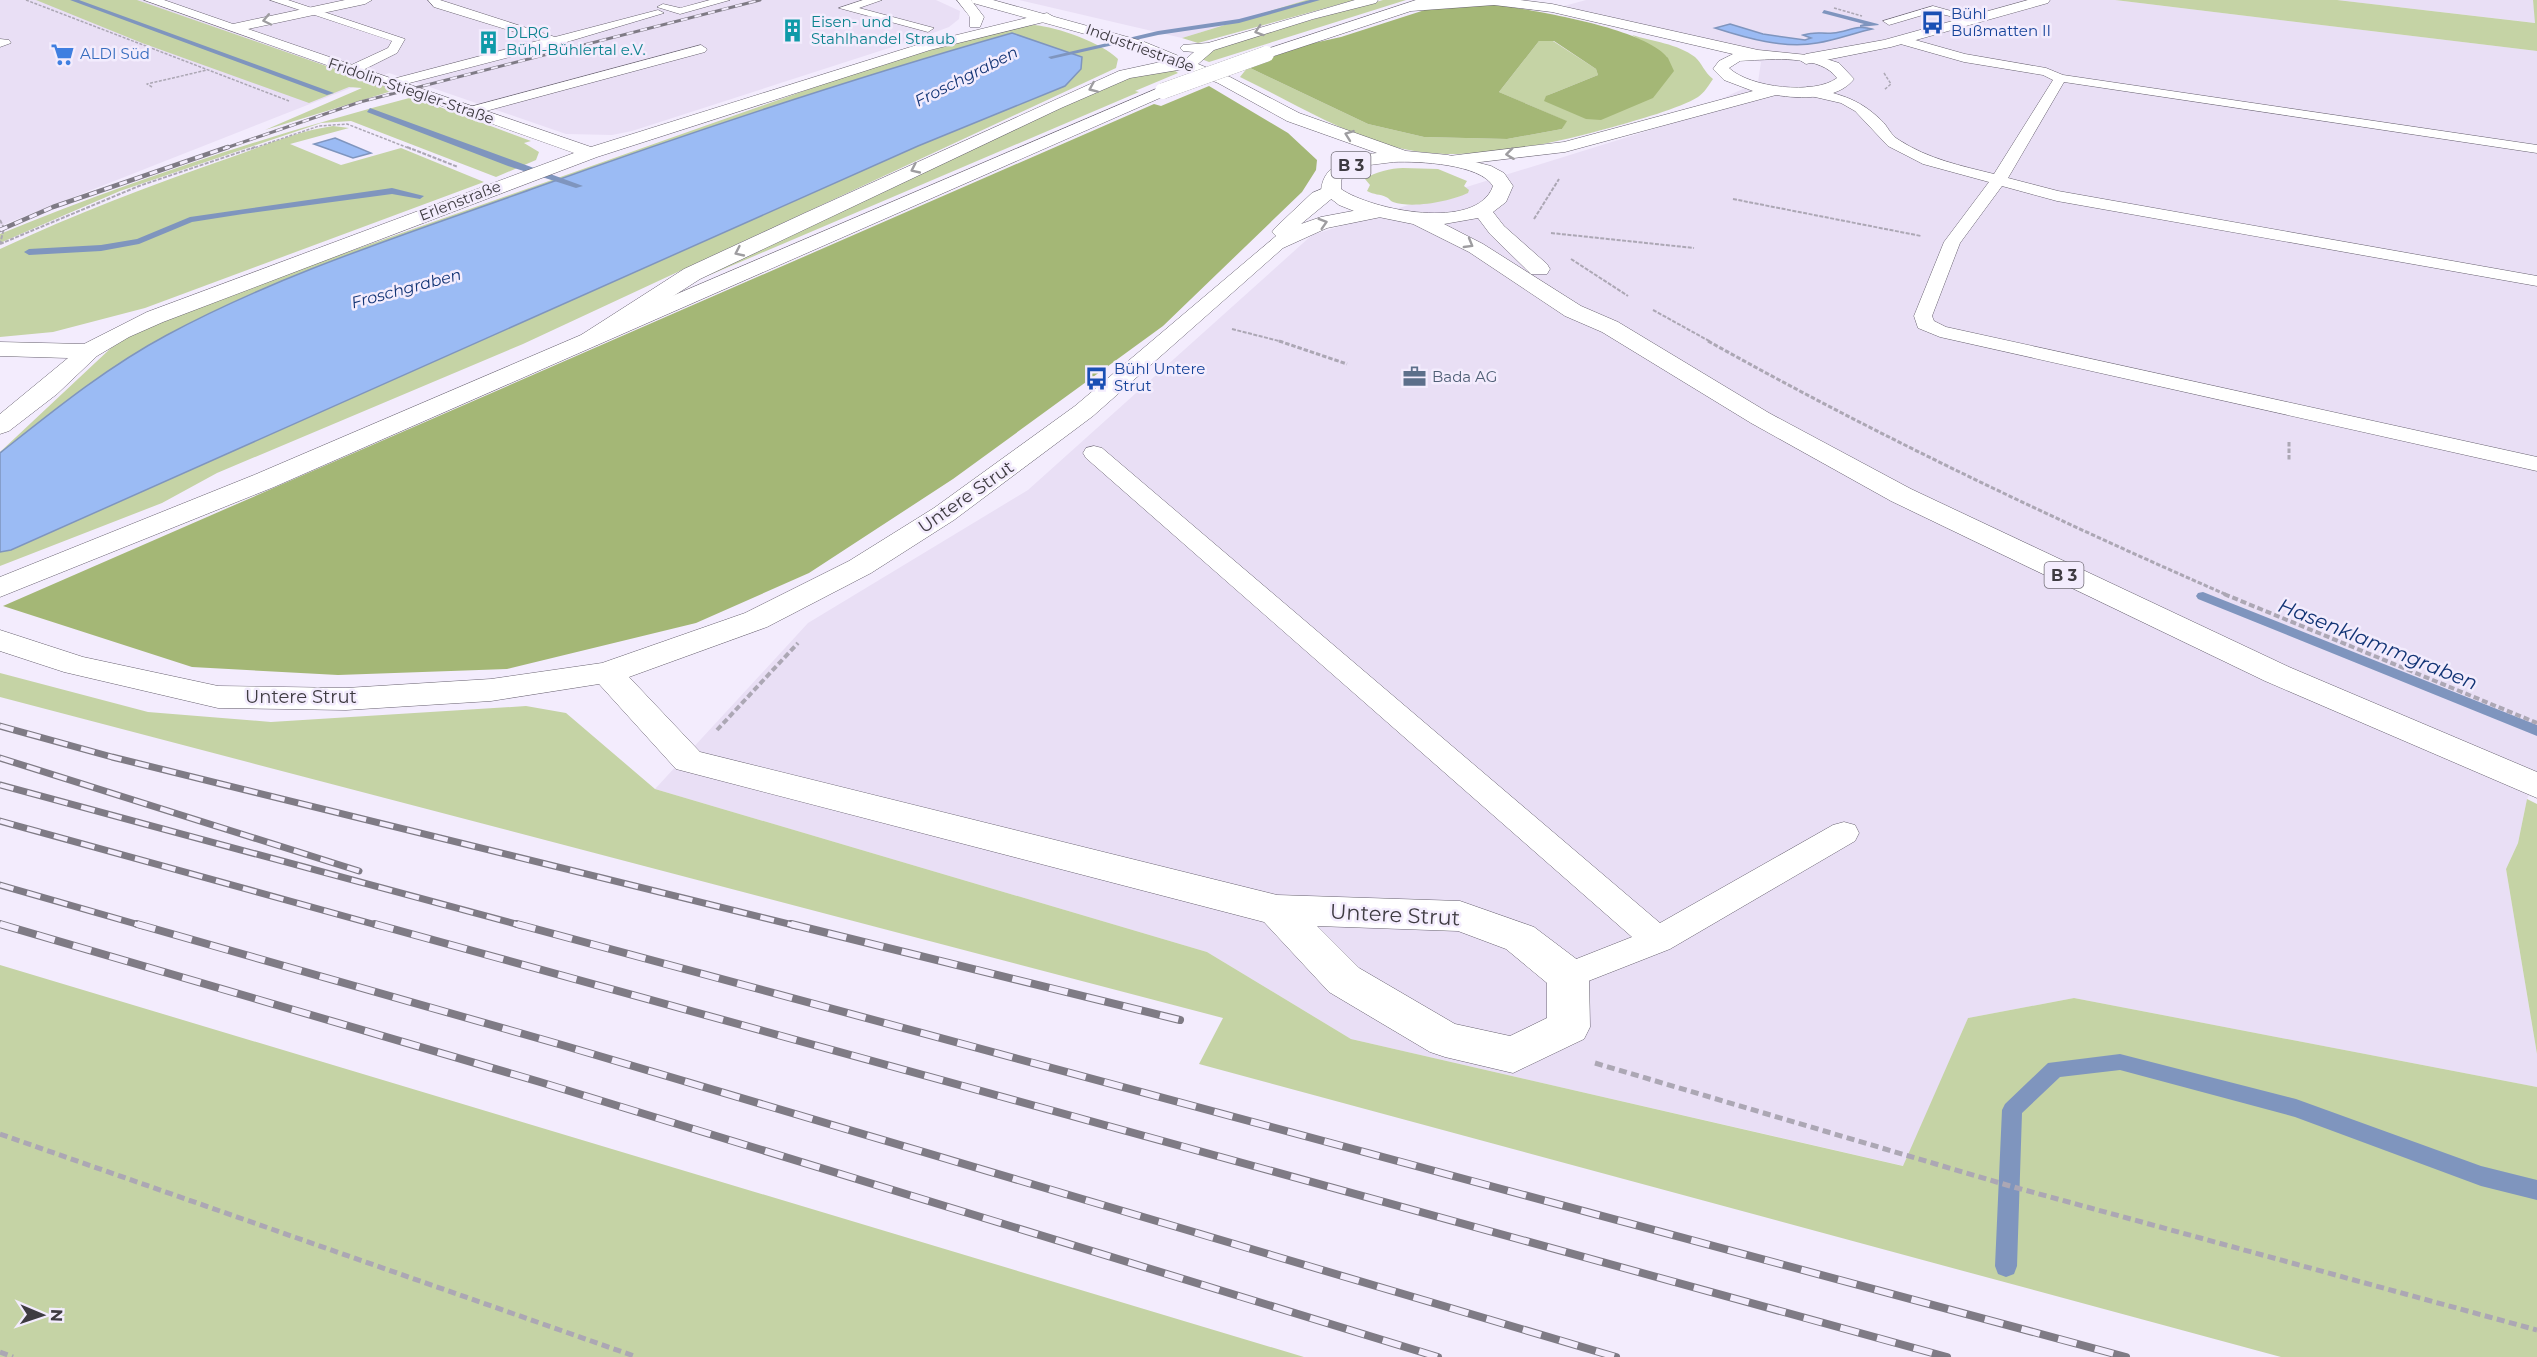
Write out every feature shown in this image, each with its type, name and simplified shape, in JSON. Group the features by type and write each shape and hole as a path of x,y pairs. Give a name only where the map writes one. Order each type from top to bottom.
{"main road":[{"name":"Fridolin-Stiegler-Straße","path":"151,0 591,153"},
{"path":"232,28 365,0"},
{"path":"964,0 975,11 977,17 975,24"},
{"name":"Industriestraße","path":"978,0 1030,12 1137,44 1190,64 1293,117"},
{"path":"1125,74 1135,62 1137,44 1209,47 1308,16 1371,0"},
{"path":"0,588 264,480 1163,91 1430,0"},
{"path":"1531,0 1552,8 1651,32 1758,55 1806,58 1894,42 2043,0"},
{"path":"1407,7 1485,1 1552,8"},
{"name":"Erlenstraße","path":"925,46 975,24 1030,12"},
{"name":"Erlenstraße","path":"89,351 121,332 155,317 565,162 925,46 1047,17"},
{"path":"1651,32 1725,62 1758,55"},
{"path":"1836,68 1894,42"},
{"path":"589,340 692,274 1055,104 1125,74 1162,66 1190,64 1209,47"},
{"path":"1725,62 1720,69 1733,80 1778,90 1807,91 1844,82 1845,75 1836,68 1806,58"},
{"path":"1695,110 1722,92 1733,80"},
{"path":"1455,160 1565,147 1695,110 1778,90"},
{"name":"B 3","path":"1293,117 1404,156"},
{"name":"B 3","path":"1293,117 1335,156 1368,159 1404,156 1455,160 1482,168 1499,180 1503,188 1501,196 1481,209 1452,216 1417,218 1374,213 1354,207 1331,191 1329,182 1335,156"},
{"path":"1499,180 1565,147"},
{"name":"Untere Strut","path":"1276,244 1284,227 1319,197 1331,191"},
{"name":"B 3","path":"1481,209 1497,231 1520,253 1591,307 1610,327"},
{"name":"Untere Strut","path":"0,640 76,665 218,697 346,699 480,691 607,673 756,620 860,567 944,514 1084,411 1276,244 1321,223 1374,213"},
{"name":"B 3","path":"1417,218 1476,248 1574,310 1610,327 1760,418 1934,510 2277,674 2537,786"},
{"path":"0,349 89,351"},
{"path":"0,426 48,389 89,351"},
{"name":"Untere Strut","path":"607,673 688,761 1276,910 1460,916 1520,938 1568,976"},
{"path":"1276,910 1344,980 1445,1038 1513,1055 1569,1027 1568,976"}],"lane":[{"path":"276,0 399,39 393,50 352,70"},
{"path":"435,0 438,5 557,41"},
{"path":"390,84 454,62 557,41 661,10 680,11 724,0"},
{"path":"876,0 845,8 928,28"},
{"path":"1930,31 1889,21 1933,9 1974,19"},
{"path":"1894,42 1964,58 2046,72 2060,78 2537,150"},
{"path":"471,111 701,49"},
{"path":"2060,78 1998,181 1952,242 1923,316 1925,324 1952,334 2537,464"},
{"path":"1839,85 1868,96"},
{"path":"1807,91 1846,100 1879,125 1882,133 1893,143 1928,161 1998,181 2057,196 2537,281"},
{"path":"1879,125 1889,117 1885,108"},
{"path":"1094,453 1658,940"},
{"path":"1568,976 1658,940 1844,833"}],"path":[{"path":"26,0 289,100"},
{"path":"152,87 147,84 207,70"},
{"path":"0,244 139,186 287,136 338,123 347,124 512,182"},
{"path":"1733,200 1924,236"},
{"path":"0,220 4,228 0,244"},
{"path":"1548,233 1644,245 1694,248"},
{"path":"1563,253 1634,300"},
{"path":"1645,305 1800,392 2094,537 2273,615 2537,723"},
{"path":"1222,327 1265,336 1347,363"},
{"path":"1534,1044 2010,1186 2537,1330"},
{"path":"0,1134 637,1357"},
{"path":"0,1352 14,1357"}],"shaded area":[{"path":"0,0 936,0 960,11 959,19 949,27 917,39 632,131 612,135 566,134 389,73 0,226"},
{"path":"1019,0 1306,0 1182,38"},
{"path":"1586,0 2115,0 2537,51 2537,779 2527,799 2518,843 2506,869 2537,1054 2537,1087 2074,998 1968,1018 1904,1166 1351,1039 1207,952 655,789 808,623 1028,490 1312,235 1660,127 1758,82 1761,62 1564,6"},
{"path":"2337,0 2533,0 2536,23"}],"green space":[{"path":"36,0 137,0 395,90 265,130 362,88 349,87 309,103 142,43"},
{"path":"1306,0 1355,0 1198,43 1182,38"},
{"path":"1383,0 1406,0 1209,62 1199,58 1210,50 1228,43"},
{"path":"2115,0 2337,0 2535,23 2533,0 2537,0 2537,51"},
{"path":"1491,4 1586,22 1636,37 1655,47 1668,58 1674,71 1653,98 1601,120 1586,119 1544,101 1546,96 1598,75 1596,69 1554,41 1539,41 1499,92 1567,121 1562,129 1507,139 1424,137 1368,124 1248,67 1300,46 1341,37 1431,8"},
{"path":"1034,25 1067,32 1102,47 1118,59 1116,68 523,344 217,473 162,503 0,566 0,452 111,348 139,330 263,282 866,69 999,30"},
{"path":"1632,35 1673,46 1688,53 1697,59 1713,79 1698,97 1657,114 1558,141 1499,151 1441,154 1412,151 1384,144 1329,122 1240,77 1248,67 1368,124 1424,137 1507,139 1562,129 1566,121 1499,92 1539,41 1553,41 1596,69 1598,75 1546,96 1667,57"},
{"path":"1174,70 1178,73 1135,91 1139,92 698,280 1127,76"},
{"path":"1209,86 1288,133 1317,160 1316,170 1302,192 1163,326 953,479 809,573 696,623 507,669 338,675 192,667 3,606 1154,104 1161,106"},
{"path":"413,97 531,141 524,143 539,152 536,160 496,177 351,121 321,123 120,191 0,243 0,234 153,176 308,126"},
{"path":"333,126 349,128 290,144 341,165 401,148 484,182 145,308 53,332 0,337 0,249 85,212 171,179 281,139"},
{"path":"1403,168 1438,169 1467,181 1464,186 1469,190 1468,193 1452,199 1411,205 1393,202 1387,197 1367,191 1370,185 1365,179 1383,171"},
{"path":"0,673 148,712 271,722 526,706 566,713 655,789 1207,952 1351,1039 1903,1166 1968,1018 2074,998 2537,1087 2537,1357 2281,1357 1199,1064 1223,1018 0,697"},
{"path":"2527,799 2537,804 2537,1054 2506,869 2518,843"},
{"path":"0,965 1304,1357 0,1357"}],"water":[{"path":"1730,24 1763,34 1805,40 1811,38 1803,35 1808,34 1833,33 1862,27 1872,29 1824,42 1792,45 1752,39 1715,28"},
{"path":"1012,33 1082,57 1081,69 1065,86 918,146 11,550 0,552 0,453 102,375 167,335 255,292 393,238 771,107"},
{"path":"335,138 371,153 353,158 314,144"}],"waterway":[{"name":"Froschgraben","path":"73,0 330,93"},
{"name":"Froschgraben","path":"1051,57 1158,33 1239,21 1317,0"},
{"path":"1824,12 1876,25 1862,26"},
{"name":"Froschgraben","path":"370,110 511,164 579,186"},
{"path":"29,252 101,248 139,241 190,220 243,211 392,191 420,196"},
{"name":"Hasenklammgraben","path":"2203,596 2537,731"},
{"path":"2006,1266 2012,1110 2055,1069 2120,1062 2296,1108 2481,1176 2537,1190"}],"railway":[{"path":"223,149 360,102 760,0"},
{"path":"0,230 53,207 228,147"},
{"path":"0,726 112,757 797,926"},
{"path":"0,758 359,871"},
{"path":"0,785 523,926"},
{"path":"0,821 380,926"},
{"path":"0,885 143,926"},
{"path":"6,926 0,924 540,1082 1438,1357"},
{"path":"137,924 562,1045 1616,1357"},
{"path":"375,924 1947,1357"},
{"path":"517,924 2126,1357"},
{"path":"791,924 1180,1020"}],"place":[{"name":"Bühl Bußmatten II","path":"1933,23"},
{"name":"Eisen- und Stahlhandel Straub","path":"793,31"},
{"name":"DLRG Bühl-Bühlertal e.V.","path":"488,42"},
{"name":"ALDI Süd","path":"62,54"},
{"name":"Bada AG","path":"1414,377"},
{"name":"Bühl Untere Strut","path":"1096,378"}]}
